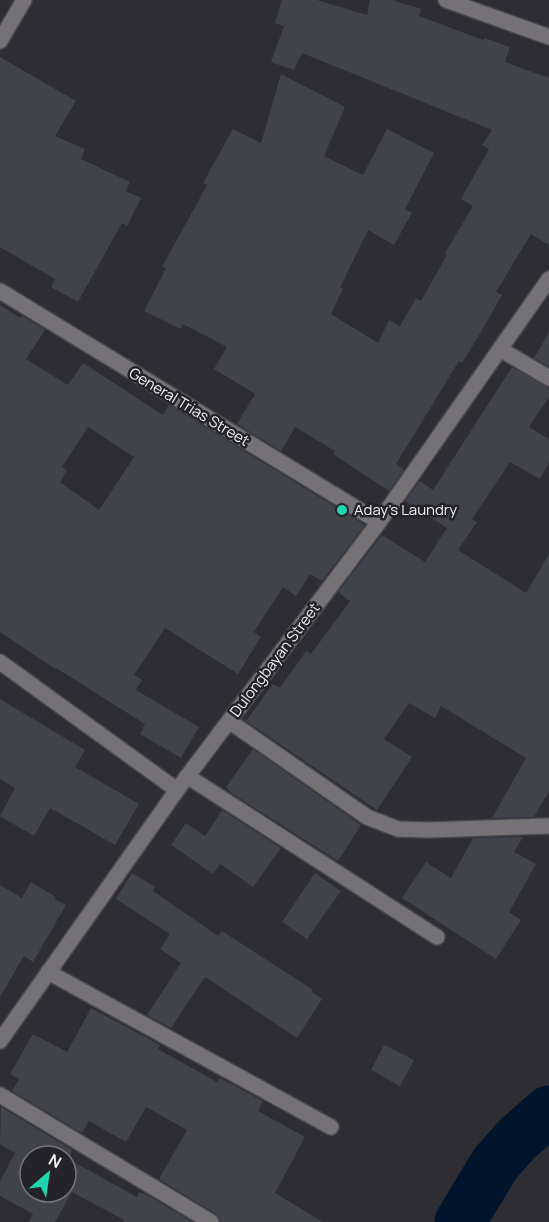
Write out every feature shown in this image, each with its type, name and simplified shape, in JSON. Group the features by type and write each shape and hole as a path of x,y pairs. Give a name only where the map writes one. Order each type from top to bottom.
{"street":[{"path":"0,41 24,0"},
{"path":"446,0 549,37"},
{"name":"Dulongbayan Street","path":"0,1041 187,776 379,522 549,279"},
{"name":"General Trias Street","path":"0,291 379,522"},
{"path":"500,349 549,378"},
{"path":"0,662 177,790"},
{"path":"229,721 367,817 398,829 549,826"},
{"path":"187,776 437,938"},
{"path":"48,972 331,1127"},
{"path":"0,1095 211,1222"}],"building":[{"path":"282,0 317,0 367,15 370,0 392,0 421,9 419,16 483,40 484,38 510,47 505,62 549,78 549,245 531,234 496,292 502,295 478,337 462,363 459,361 396,464 404,470 389,491 333,454 335,451 295,427 281,451 237,424 255,394 214,369 227,347 183,324 181,329 144,311 166,268 162,267 207,185 203,183 233,129 261,143 281,74 345,107 324,156 363,175 387,129 434,153 405,209 412,213 394,245 368,230 340,288 343,289 331,314 378,343 389,320 400,326 416,298 421,301 447,255 445,253 473,206 461,199 489,149 482,145 492,130 302,53 294,70 271,62 284,26 275,23"},
{"path":"0,57 76,101 55,136 85,149 81,159 130,182 126,191 141,198 127,226 122,223 78,302 51,287 55,279 0,247"},
{"path":"0,305 45,330 26,359 68,385 83,363 163,415 169,405 365,525 322,581 310,574 296,596 283,587 254,632 261,637 238,674 165,628 134,675 142,680 136,690 199,727 181,758 140,734 145,724 0,632","holes":["88,427 134,457 99,510 60,482 67,470 62,467"]},
{"path":"549,332 549,367 534,358"},
{"path":"512,367 549,388 549,397 529,427 549,439 549,462 540,479 510,462 472,519 477,522 458,550 526,593 549,554 549,791 534,817 492,818 526,758 441,706 435,718 409,703 384,739 412,757 377,810 246,721 273,684 280,688 306,651 311,654 350,601 338,592 382,535 425,562 447,528 405,501 420,481 433,490"},
{"path":"0,699 85,750 75,767 139,804 115,845 50,808 34,836 0,816 15,788 0,779"},
{"path":"253,749 361,825 338,861 233,794 226,787"},
{"path":"222,810 281,848 253,887 220,864 213,874 171,845 186,823 205,836"},
{"path":"523,837 514,852 536,864 509,912 521,920 496,959 402,898 426,862 451,878 473,838"},
{"path":"132,873 155,887 153,891 218,936 222,931 313,990 312,992 322,999 297,1038 205,977 171,1028 147,1015 181,963 160,949 170,934 116,899"},
{"path":"315,873 341,891 307,939 282,922"},
{"path":"31,882 66,905 33,962 24,956 0,997 0,885 22,898"},
{"path":"91,1008 160,1045 158,1049 217,1082 220,1078 263,1101 258,1111 305,1137 275,1193 323,1222 221,1222 216,1214 159,1179 187,1130 146,1107 126,1142 89,1121 82,1133 12,1091 19,1079 10,1074 33,1034 67,1052"},
{"path":"384,1045 414,1060 400,1086 371,1070"},
{"path":"1,1107 62,1144 18,1144 18,1204 65,1204 55,1222 29,1222 33,1214 0,1196 0,1181 15,1153 0,1144"},
{"path":"78,1165 137,1197 139,1192 149,1196 192,1222 123,1222 124,1220 78,1195"}],"waterway":[{"path":"460,1222 495,1164 517,1139 549,1111"}],"place":[{"name":"Aday's Laundry","path":"342,510"}]}
